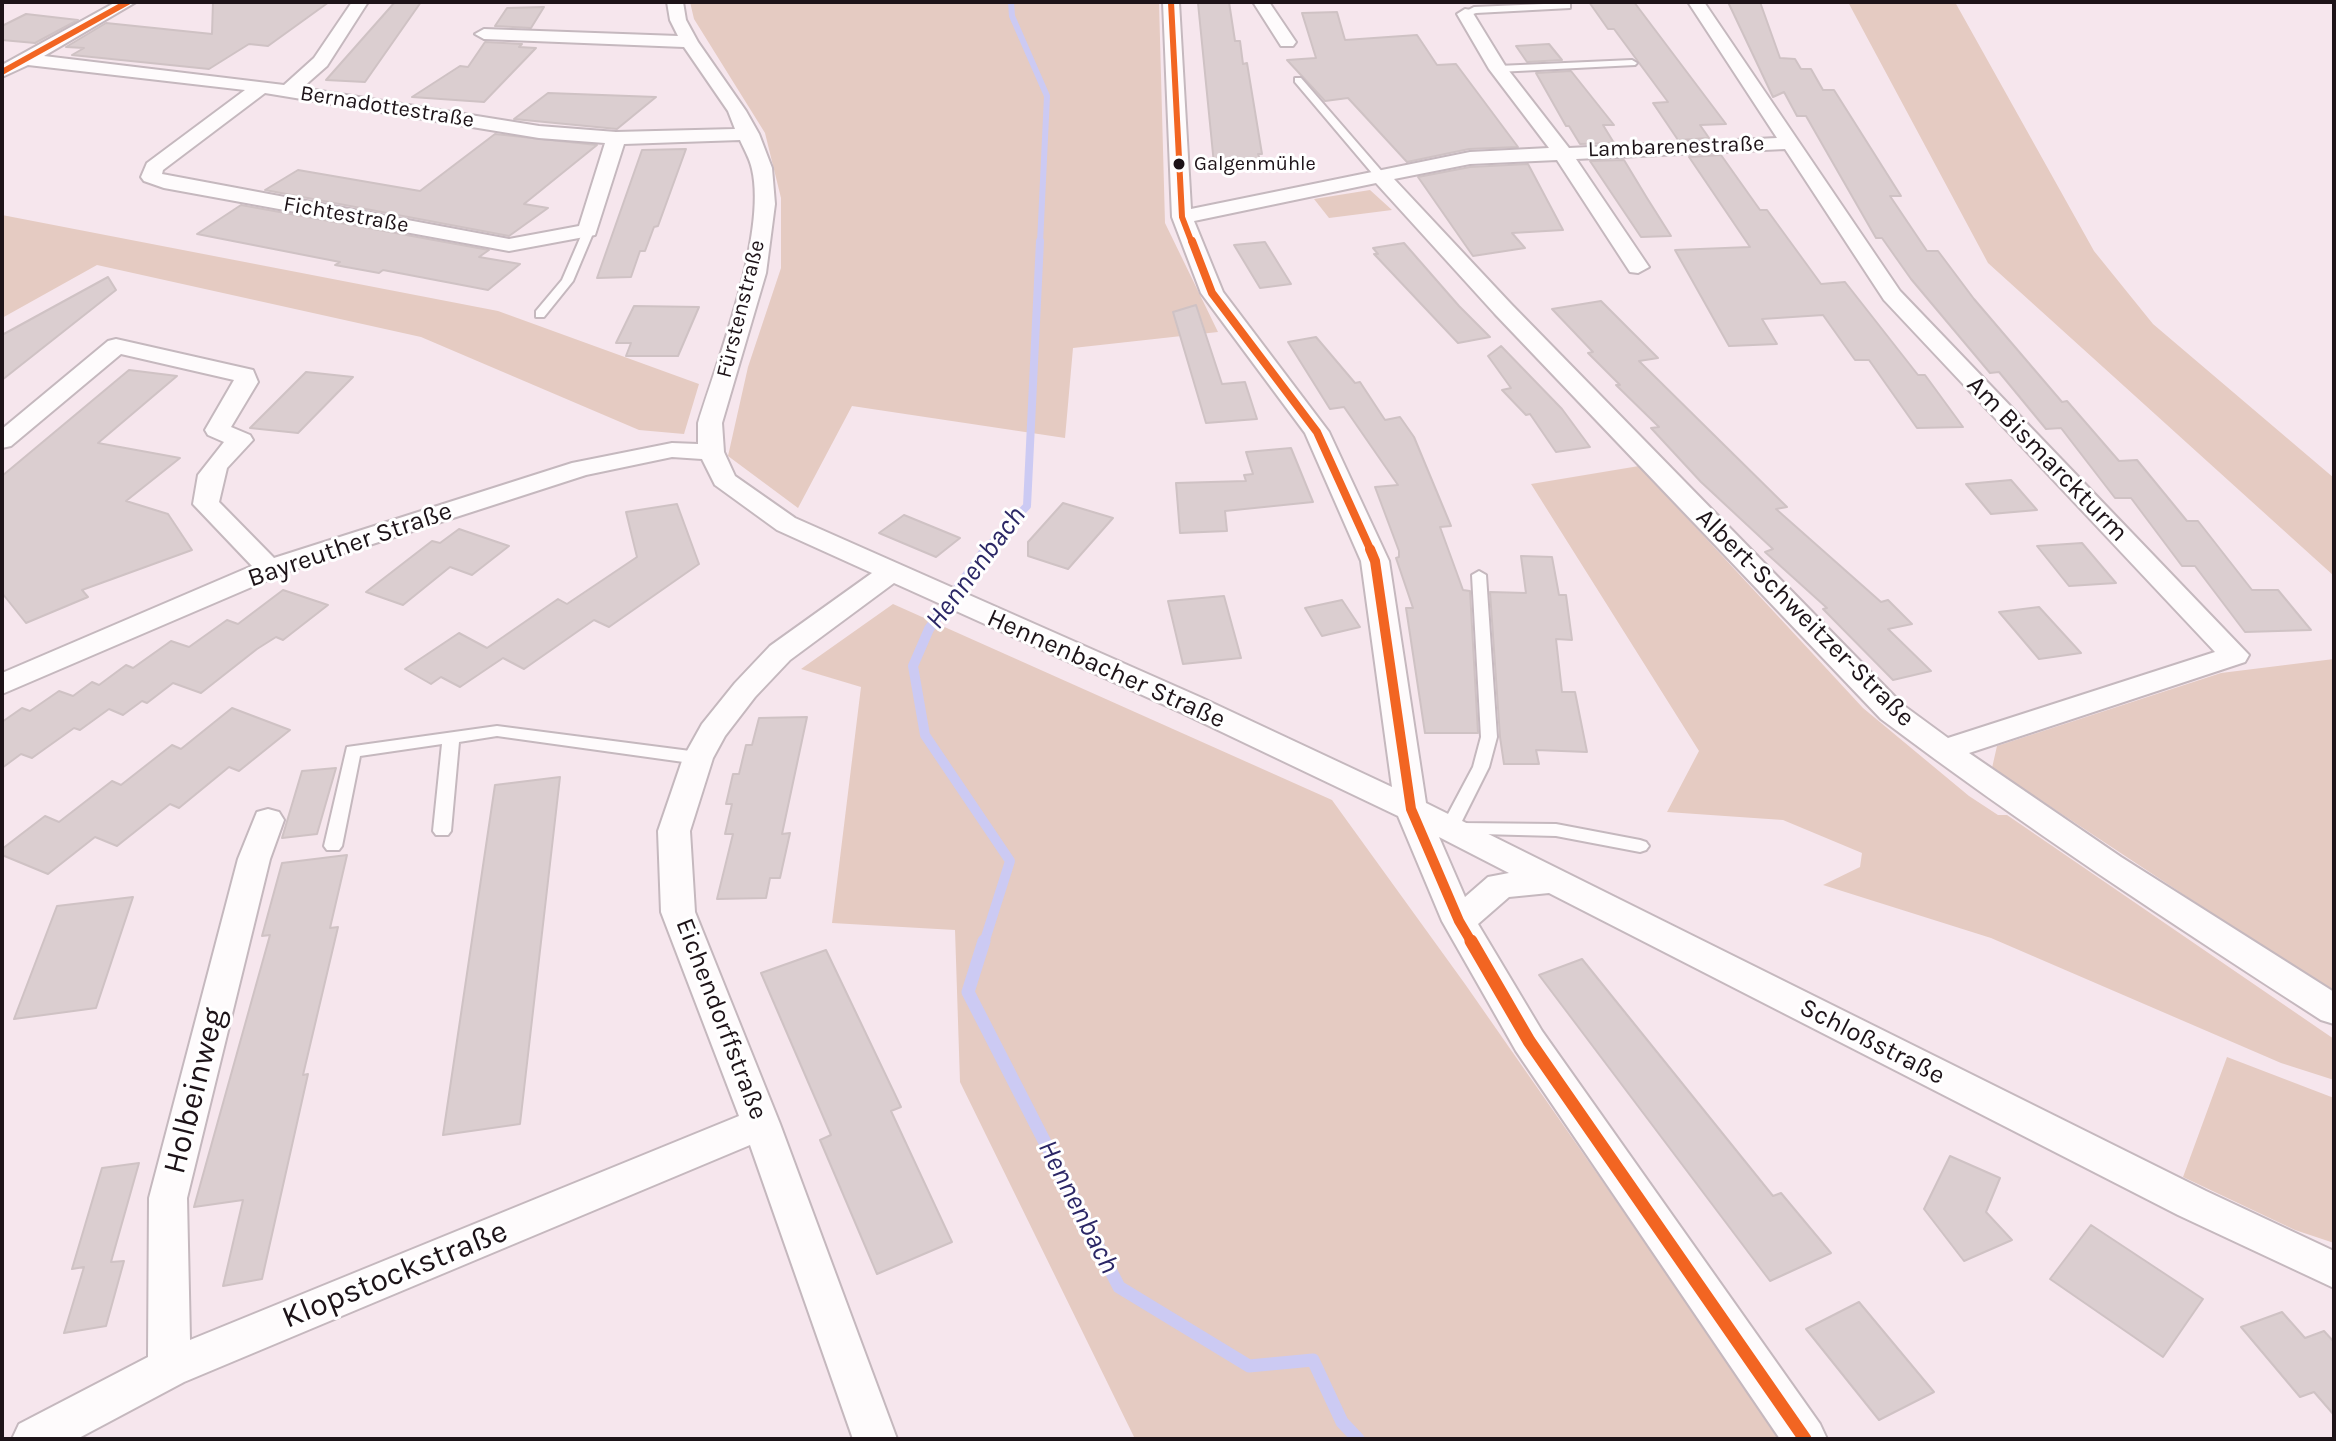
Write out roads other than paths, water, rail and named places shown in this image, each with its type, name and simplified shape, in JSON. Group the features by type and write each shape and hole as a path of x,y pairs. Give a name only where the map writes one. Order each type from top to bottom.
{"street":[{"path":"11,65 128,2"},
{"path":"288,91 321,62 360,2"},
{"name":"Fürstenstraße","path":"675,2 678,20 689,42 737,111 749,134 762,168 765,204 755,273 710,423 711,452"},
{"path":"1171,2 1182,217 1212,293 1317,432 1375,561 1411,809 1459,921 1529,1041 1805,1439"},
{"path":"1261,2 1287,42"},
{"name":"Am Bismarckturm","path":"1696,2 1892,295 2235,655 1942,751"},
{"path":"1465,14 1498,69 1562,152"},
{"path":"484,34 689,42"},
{"name":"Bernadottestraße","path":"11,65 261,87 539,132 616,138 749,134"},
{"name":"Fichtestraße","path":"261,87 154,167 151,177 180,185 509,245 588,231"},
{"path":"588,231 616,138"},
{"name":"Lambarenestraße","path":"1182,217 1470,158 1790,143"},
{"name":"Lambarenestraße","path":"1562,152 1638,267"},
{"name":"Albert-Schweitzer-Straße","path":"1381,177 1503,309 1892,712 1942,751 2225,942 2334,1010"},
{"path":"2,441 116,346 245,375 246,382 217,430 241,440 224,455 207,478 206,504 270,569"},
{"name":"Bayreuther Straße","path":"2,684 270,569 581,468 672,450 711,452"},
{"name":"Hennenbacher Straße","path":"711,452 724,480 786,524 1191,705 1411,809"},
{"name":"Eichendorffstraße","path":"875,1439 761,1124 678,912 674,831 698,758 713,731 745,690 780,653 890,573"},
{"name":"Schloßstraße","path":"1411,809 2192,1203 2334,1270"},
{"name":"Holbeinweg","path":"169,1368 168,1198 254,859 268,820"},
{"path":"1459,921 1500,886 1552,881"},
{"name":"Klopstockstraße","path":"34,1439 169,1368 761,1124"}],"lane":[{"path":"1465,14 1474,10 1567,6"},
{"path":"1498,69 1632,63"},
{"path":"1298,80 1381,177"},
{"path":"540,314 567,281 588,231"},
{"path":"1479,575 1489,737 1481,767 1449,829 1556,830 1640,846"},
{"path":"333,846 353,751 497,731 698,758"},
{"path":"442,831 451,739"}],"waterway":[{"name":"Hennenbach","path":"1011,2 1012,16 1047,96 1040,243"},
{"name":"Hennenbach","path":"984,551 1027,506 1040,241"},
{"name":"Hennenbach","path":"984,943 1010,861 925,735 913,666 929,629 986,549"},
{"name":"Hennenbach","path":"984,941 968,992 1119,1287 1249,1366 1313,1360 1342,1422 1358,1439"}],"place":[{"name":"Galgenmühle","path":"1179,164"}]}
